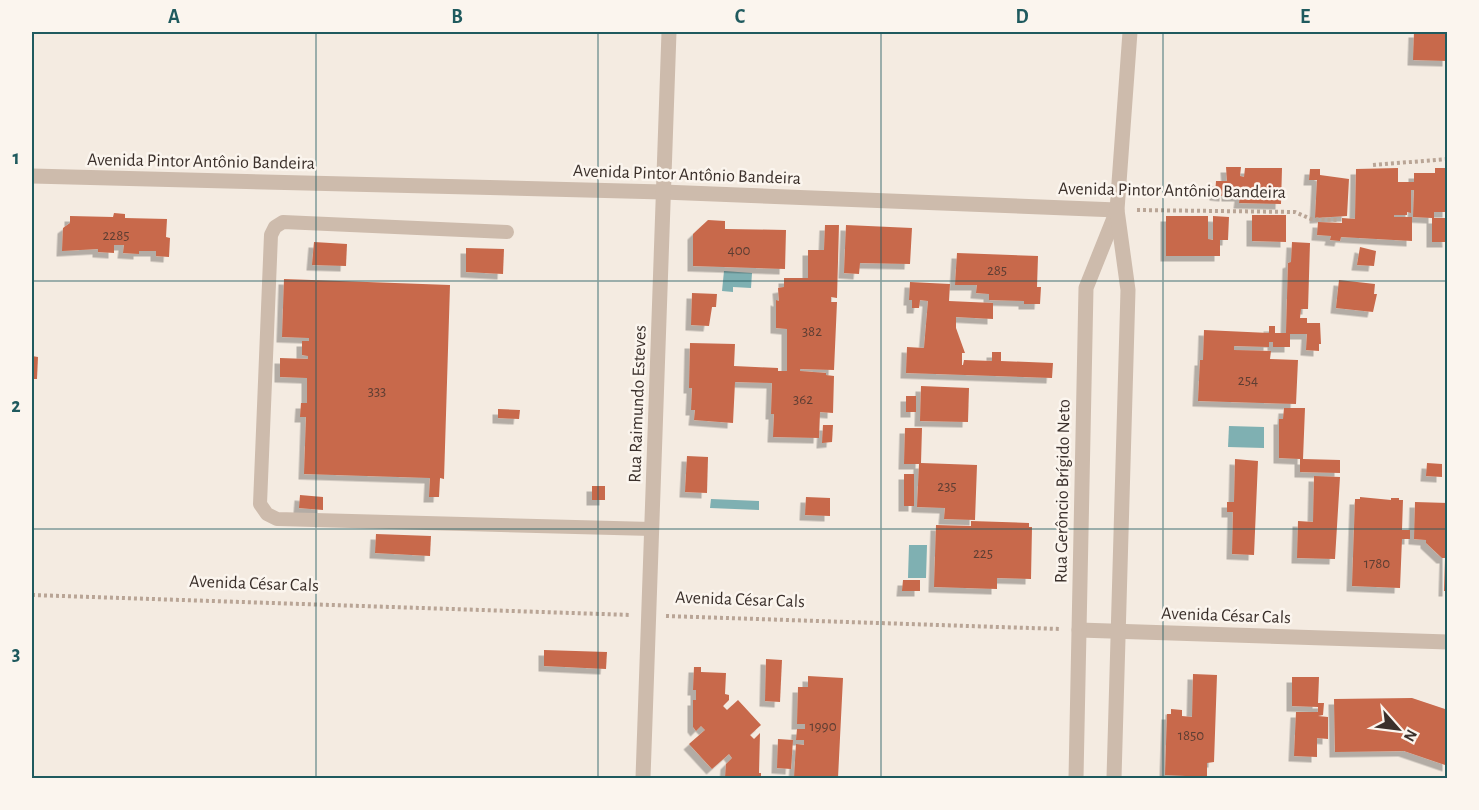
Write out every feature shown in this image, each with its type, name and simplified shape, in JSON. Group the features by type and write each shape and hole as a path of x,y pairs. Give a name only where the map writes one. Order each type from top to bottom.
{"street":[{"name":"Rua Raimundo Esteves","path":"643,778 669,32"},
{"name":"Rua Gerôncio Brígido Neto","path":"1114,778 1128,290 1117,210 1130,32"},
{"name":"Avenida Pintor Antônio Bandeira","path":"32,176 663,192 1117,210"},
{"name":"Rua Gerôncio Brígido Neto","path":"1076,778 1086,288 1117,210"},
{"name":"Avenida César Cals","path":"1079,630 1448,642"}],"lane":[{"path":"507,232 283,222 275,227 272,235 260,504 267,514 277,519 652,529"}],"path":[{"path":"1373,165 1448,159"},
{"name":"Avenida Pintor Antônio Bandeira","path":"1117,210 1295,212 1311,219 1338,220"},
{"name":"Avenida César Cals","path":"32,596 1079,630"}],"water":[{"path":"724,271 752,273 751,288 733,287 733,292 722,291"},
{"path":"1229,426 1264,427 1264,448 1228,447"},
{"path":"711,499 759,501 759,510 710,508"},
{"path":"909,545 927,545 926,578 908,578"}],"building":[{"path":"1414,32 1448,32 1448,61 1413,60"},
{"path":"1226,167 1241,167 1240,176 1244,177 1245,168 1282,168 1281,204 1239,203 1240,196 1227,196 1225,189 1225,196 1215,195 1216,181 1227,181"},
{"path":"1398,168 1398,182 1414,182 1414,173 1435,173 1435,168 1448,168 1448,212 1434,212 1434,218 1446,218 1448,242 1432,242 1432,218 1413,217 1414,190 1411,190 1411,213 1394,215 1394,217 1412,217 1412,241 1341,237 1340,241 1330,240 1331,236 1317,235 1318,222 1342,223 1342,218 1355,219 1356,169"},
{"path":"1310,169 1320,169 1320,175 1349,179 1347,216 1315,218 1317,180 1309,180"},
{"path":"114,213 125,214 125,218 167,219 166,237 170,238 169,257 156,256 156,251 139,251 139,254 123,253 124,245 114,245 114,253 98,252 98,249 62,251 63,228 70,223 70,216 113,217"},
{"path":"1252,215 1286,215 1286,242 1252,241"},
{"path":"1166,216 1208,216 1208,239 1213,240 1213,216 1229,217 1228,240 1220,240 1220,256 1166,256"},
{"path":"708,220 725,221 725,229 786,230 785,269 693,266 693,234"},
{"path":"825,225 839,225 837,298 831,297 831,302 837,302 834,370 800,369 800,371 826,373 826,375 834,376 833,413 820,412 819,438 773,437 772,383 735,382 733,423 694,420 695,410 691,410 692,388 689,388 690,343 735,344 734,366 778,368 778,371 787,371 787,329 776,328 778,288 784,287 784,278 808,278 808,250 824,250"},
{"path":"846,225 912,228 910,264 860,263 859,274 844,273"},
{"path":"314,242 347,244 346,266 312,265"},
{"path":"1292,242 1310,243 1308,309 1301,309 1300,318 1307,318 1307,323 1320,323 1319,351 1306,350 1307,334 1290,334 1290,347 1273,347 1273,342 1269,342 1269,347 1234,346 1234,350 1271,351 1270,359 1298,360 1296,404 1198,401 1204,330 1269,333 1269,326 1275,326 1275,333 1286,333 1288,263 1291,262"},
{"path":"1360,247 1376,251 1374,266 1357,265"},
{"path":"466,248 504,249 503,274 466,272"},
{"path":"957,253 1038,256 1037,287 1041,287 1040,304 989,300 989,294 976,293 977,285 955,285"},
{"path":"284,279 450,285 444,479 440,478 439,497 429,497 430,478 304,474 306,417 300,417 301,403 307,403 307,378 280,377 280,358 308,359 308,356 302,355 302,341 309,341 309,338 282,337"},
{"path":"1339,280 1375,284 1374,294 1377,294 1373,312 1336,308"},
{"path":"910,282 950,284 949,301 993,303 993,319 956,317 956,328 965,353 962,353 962,365 964,360 992,361 992,352 1001,352 1001,361 1053,363 1052,378 906,373 907,347 924,348 928,301 920,300 919,308 912,308 912,300 909,300"},
{"path":"692,293 717,294 716,307 712,307 709,326 691,325"},
{"path":"32,356 38,357 37,379 32,379"},
{"path":"921,386 969,388 968,422 920,421"},
{"path":"906,396 916,396 916,412 906,412"},
{"path":"1284,408 1305,408 1303,459 1340,460 1340,473 1300,472 1300,459 1279,458 1279,419 1283,419"},
{"path":"498,409 520,410 519,419 498,418"},
{"path":"823,425 833,425 832,442 822,443"},
{"path":"905,428 922,428 921,463 977,465 975,520 944,519 945,508 917,507 919,464 904,464"},
{"path":"687,456 708,457 707,493 685,492"},
{"path":"1235,459 1258,461 1254,555 1232,554 1233,512 1227,512 1227,502 1234,502"},
{"path":"1427,463 1442,464 1442,477 1426,476"},
{"path":"904,474 914,474 914,506 904,506"},
{"path":"1314,476 1340,477 1335,559 1297,558 1298,521 1313,522"},
{"path":"592,486 605,486 605,500 592,500"},
{"path":"300,495 323,497 323,510 299,508"},
{"path":"806,497 830,498 830,516 805,515"},
{"path":"1360,497 1403,500 1402,530 1410,530 1410,539 1402,539 1400,588 1352,586 1355,499 1360,499"},
{"path":"1415,502 1448,503 1448,591 1444,591 1445,558 1442,558 1426,543 1426,540 1414,539"},
{"path":"971,521 1029,523 1029,527 1032,527 1031,579 997,578 997,589 934,587 936,525 971,526"},
{"path":"376,534 431,536 430,556 375,553"},
{"path":"903,580 920,580 920,591 902,591"},
{"path":"544,650 607,652 606,669 544,666"},
{"path":"766,659 782,660 780,702 765,701"},
{"path":"694,667 701,667 701,672 726,673 725,694 729,695 729,700 723,706 727,710 738,700 761,725 750,735 754,739 760,733 759,773 761,773 761,778 725,778 726,764 732,758 729,754 712,769 689,744 705,730 701,726 696,731 693,727 693,700 696,700 696,690 693,690"},
{"path":"1193,674 1217,675 1214,762 1207,763 1207,777 1165,775 1167,714 1171,714 1171,709 1182,710 1182,716 1192,717"},
{"path":"808,676 843,678 838,778 794,778 796,744 804,745 804,740 796,740 797,729 805,729 805,724 797,724 798,687 808,687"},
{"path":"1292,677 1319,677 1318,703 1324,703 1323,715 1318,716 1328,717 1328,739 1317,738 1317,757 1294,756 1296,712 1318,712 1318,707 1292,706"},
{"path":"1412,698 1448,710 1448,766 1404,751 1335,752 1334,699"},
{"path":"778,739 793,740 791,769 777,768"}]}
